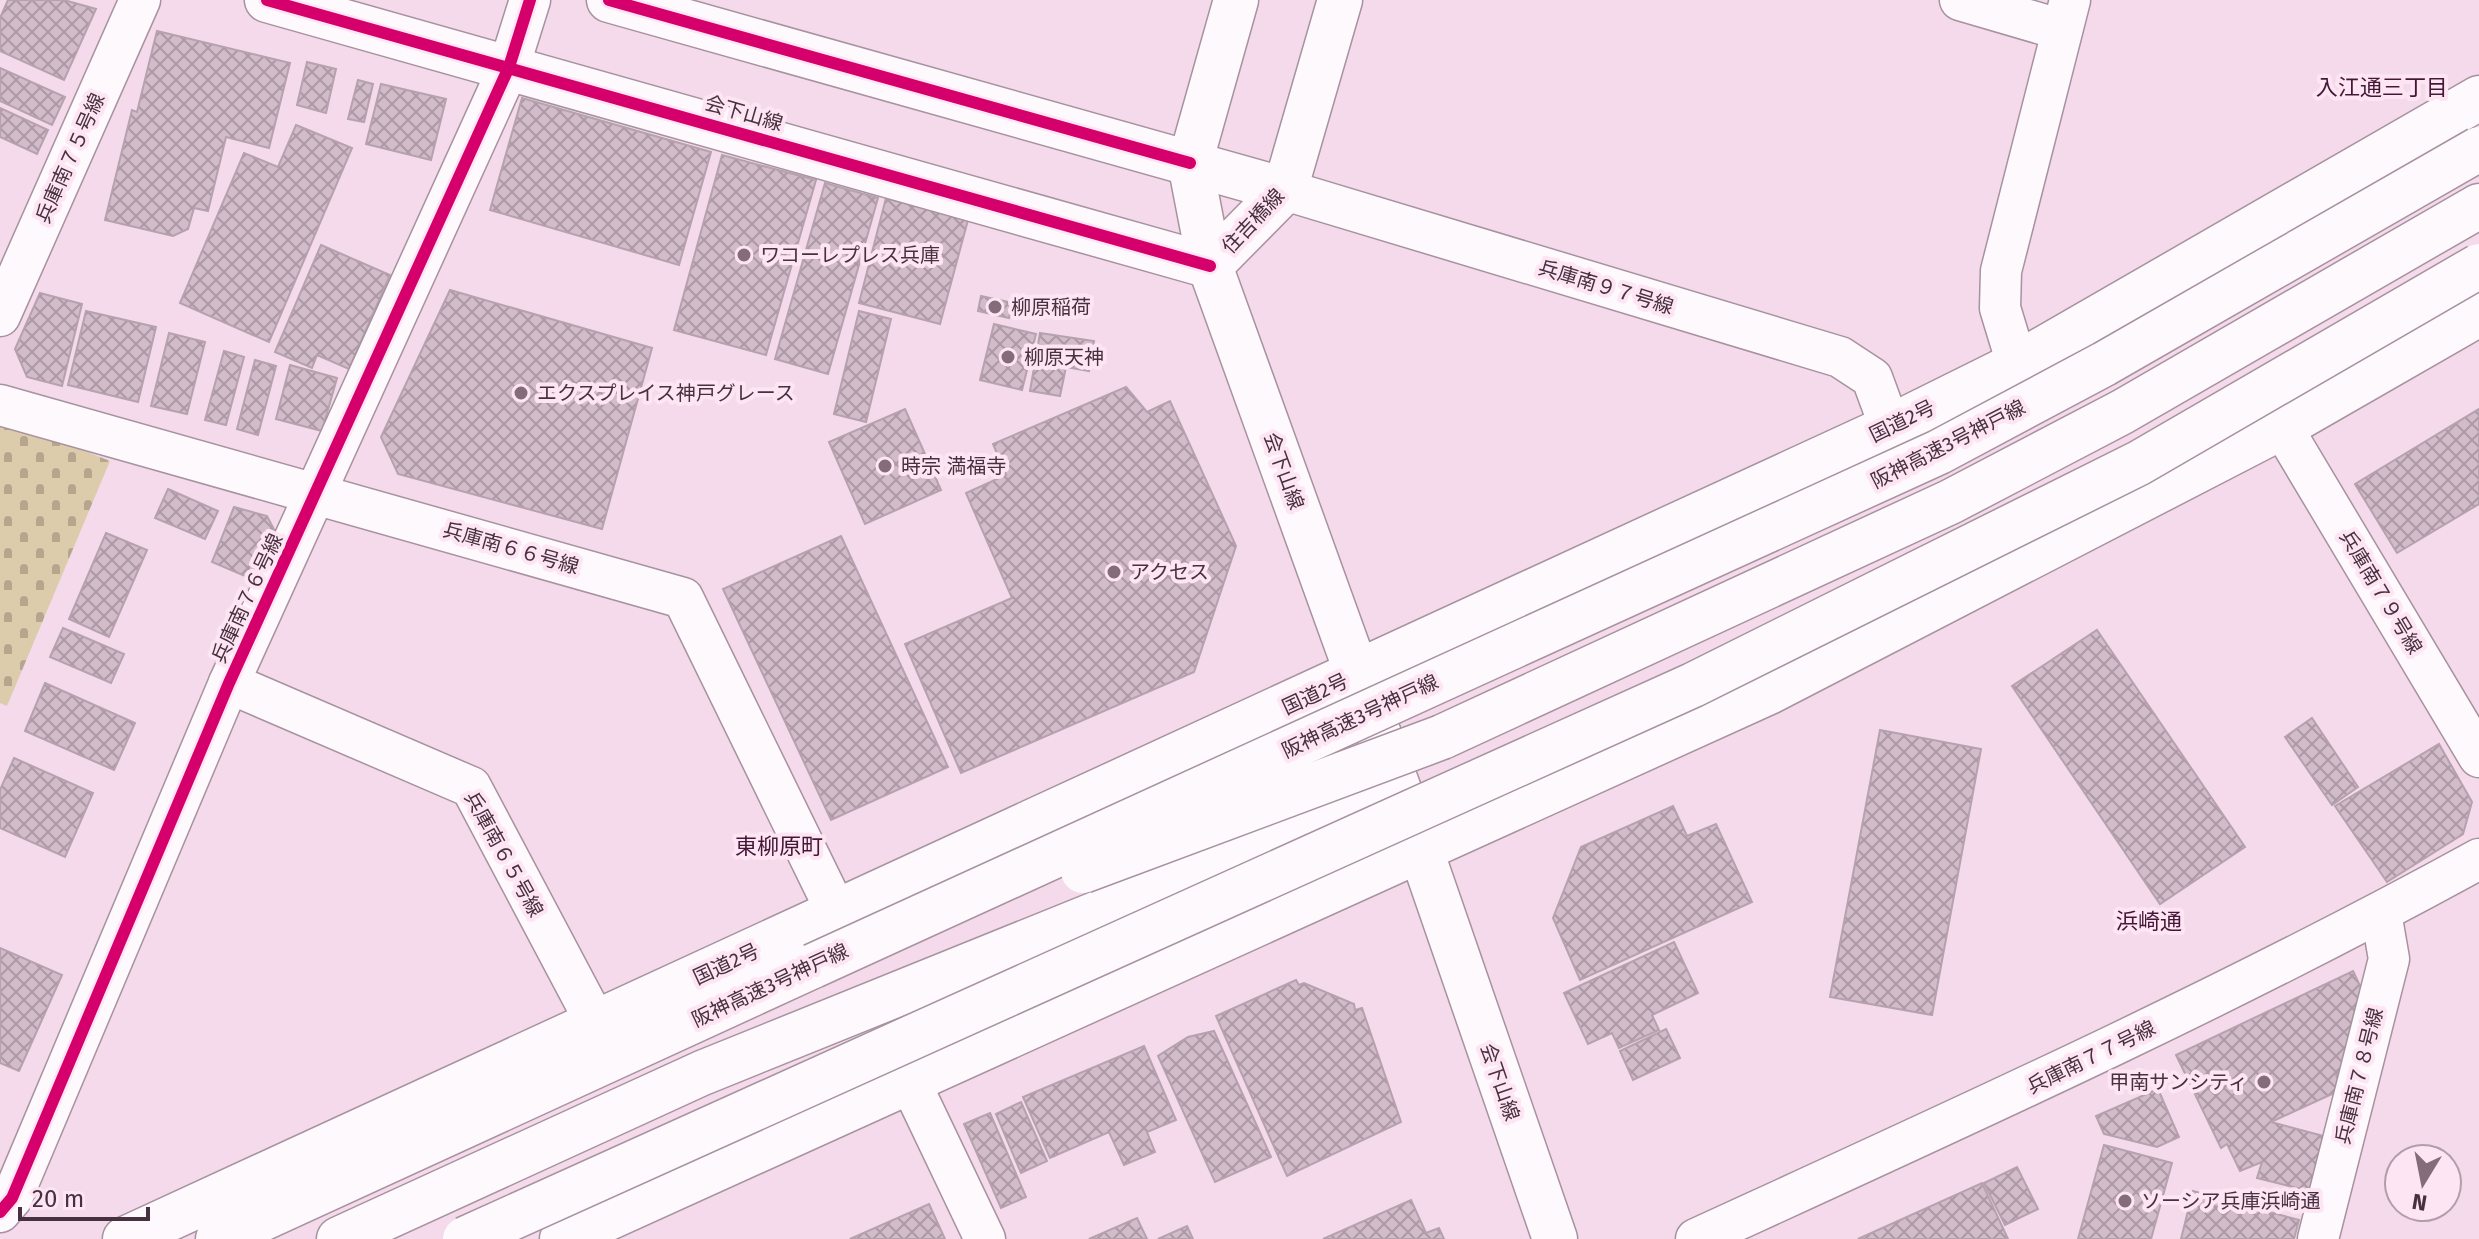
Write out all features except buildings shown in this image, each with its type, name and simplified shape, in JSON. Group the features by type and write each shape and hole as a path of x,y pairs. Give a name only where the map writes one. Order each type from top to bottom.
{"main road":[{"name":"会下山線","path":"267,0 1210,266 1394,784 1420,848 1555,1239"},
{"path":"609,0 1285,190"},
{"name":"住吉橋線","path":"1210,266 1190,163 1236,0"},
{"name":"住吉橋線","path":"1210,266 1285,190 1340,0"},
{"name":"国道2号","path":"125,1239 1890,427 2017,364 2479,98"},
{"name":"阪神高速3号神戸線","path":"218,1239 1939,452 2104,364 2479,149"},
{"path":"813,966 1163,842 1442,737 1950,502 2122,412 2479,206"},
{"path":"465,1239 1693,685 2139,463 2479,266"},
{"path":"562,1239 911,1084 1420,848 1769,692 2282,427 2479,314"},
{"path":"339,1239 702,1073 1247,853 1394,784"}],"street":[{"name":"兵庫南７５号線","path":"0,316 140,0"},
{"name":"兵庫南７６号線","path":"0,1212 12,1198 229,683 509,67 530,0"},
{"path":"1960,0 2066,15 2001,271 2000,308 2017,364"},
{"name":"兵庫南９７号線","path":"1285,190 1840,357 1872,378 1890,427"},
{"name":"兵庫南６６号線","path":"0,405 683,598 837,913"},
{"name":"兵庫南７９号線","path":"2282,427 2479,757"},
{"name":"兵庫南６５号線","path":"229,683 471,787 596,1023"},
{"name":"兵庫南７７号線","path":"1696,1239 2100,1054 2381,913 2479,859"},
{"name":"兵庫南７８号線","path":"2318,1239 2389,959 2381,913"},
{"path":"911,1084 985,1239"}],"green space":[{"path":"0,417 110,461 7,706 0,703"}],"cycle path":[{"path":"267,0 1210,266"},
{"path":"0,1212 12,1198 229,683 509,67 530,0"},
{"path":"609,0 1190,163"}],"place":[{"name":"ワコーレプレス兵庫","path":"744,255"},
{"name":"柳原稲荷","path":"995,307"},
{"name":"柳原天神","path":"1008,357"},
{"name":"エクスプレイス神戸グレース","path":"521,393"},
{"name":"時宗 満福寺","path":"885,466"},
{"name":"アクセス","path":"1114,572"},
{"name":"甲南サンシティ","path":"2264,1082"},
{"name":"ソーシア兵庫浜崎通","path":"2125,1201"}],"district":[{"name":"入江通三丁目","path":"2382,87"},
{"name":"東柳原町","path":"779,846"},
{"name":"浜崎通","path":"2149,921"}]}
